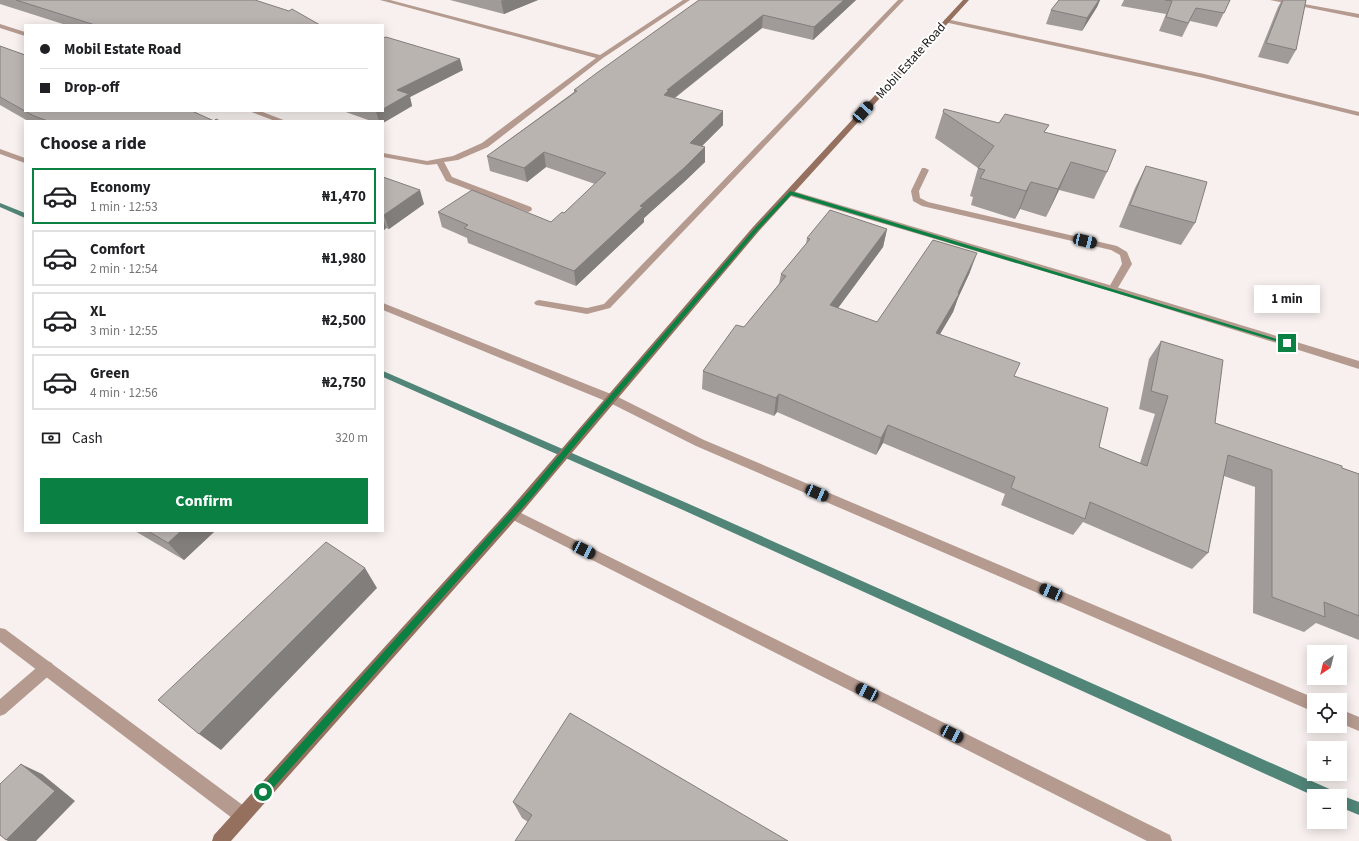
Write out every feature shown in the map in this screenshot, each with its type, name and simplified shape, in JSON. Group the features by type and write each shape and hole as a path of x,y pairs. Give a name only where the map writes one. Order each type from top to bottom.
{"main road":[{"name":"Mobil Estate Road","path":"220,841 531,494 756,229 966,0"}],"street":[{"path":"383,0 601,57"},
{"path":"384,155 427,163 456,158 485,145 601,57 687,0"},
{"path":"538,303 587,311 607,306 901,0"},
{"path":"1273,0 1359,16"},
{"path":"946,21 1204,76 1359,114"},
{"path":"0,26 24,34"},
{"path":"255,112 279,120"},
{"path":"0,151 24,161"},
{"path":"439,161 449,179 528,209"},
{"path":"925,170 915,191 916,199 925,204 1114,248 1124,254 1127,264 1113,289"},
{"path":"790,193 1113,289 1359,365"},
{"path":"384,306 612,399 700,443 1307,701"},
{"path":"513,514 1164,841"},
{"path":"0,634 242,815"},
{"path":"0,709 47,668"},
{"path":"1347,719 1359,724"}],"building":[{"path":"16,0 255,0 289,11 292,9 318,24 92,24"},
{"path":"699,0 844,0 814,27 763,15 667,90 669,90 664,95 723,111 690,143 705,147 684,168 640,206 643,207 574,271 464,228 468,225 438,212 472,190 551,222 562,212 564,213 606,173 544,152 524,168 487,156 577,91 574,90 598,72"},
{"path":"1059,0 1099,0 1087,18 1051,10"},
{"path":"1165,0 1230,0 1224,13 1196,8 1188,23 1166,17 1172,1"},
{"path":"1283,0 1306,0 1296,50 1266,43"},
{"path":"384,38 460,59 397,90 409,94 384,108"},
{"path":"0,46 24,55 24,110 0,97"},
{"path":"944,109 999,123 1005,114 1049,125 1044,132 1116,150 1107,172 1071,162 1058,189 1031,182 1026,191 980,178 985,170 978,168 994,146 943,112"},
{"path":"27,112 194,112 212,120 45,120"},
{"path":"1146,166 1207,182 1195,223 1130,205"},
{"path":"384,177 420,190 384,215"},
{"path":"830,210 887,229 830,305 877,322 933,240 977,253 958,293 959,294 936,333 1020,363 1014,376 1108,408 1099,447 1147,466 1168,396 1151,391 1161,341 1223,360 1215,423 1342,466 1342,468 1359,474 1359,616 1324,602 1325,617 1272,597 1272,470 1228,455 1208,553 1090,502 1085,519 1011,488 1015,477 888,425 881,438 779,394 776,398 703,371 736,325 744,327 786,276 781,274 810,239 807,238"},
{"path":"150,532 180,532 168,543"},
{"path":"326,542 365,568 199,734 158,700"},
{"path":"570,713 788,841 515,841 532,815 513,802"},
{"path":"21,764 55,791 6,840 0,835 0,784"}],"waterway":[{"path":"0,205 24,216"},
{"path":"384,374 686,507 1313,789"},
{"path":"1347,804 1359,809"}],"route":[{"path":"263,792 531,494 756,229 790,193 1113,289 1287,343"}]}
